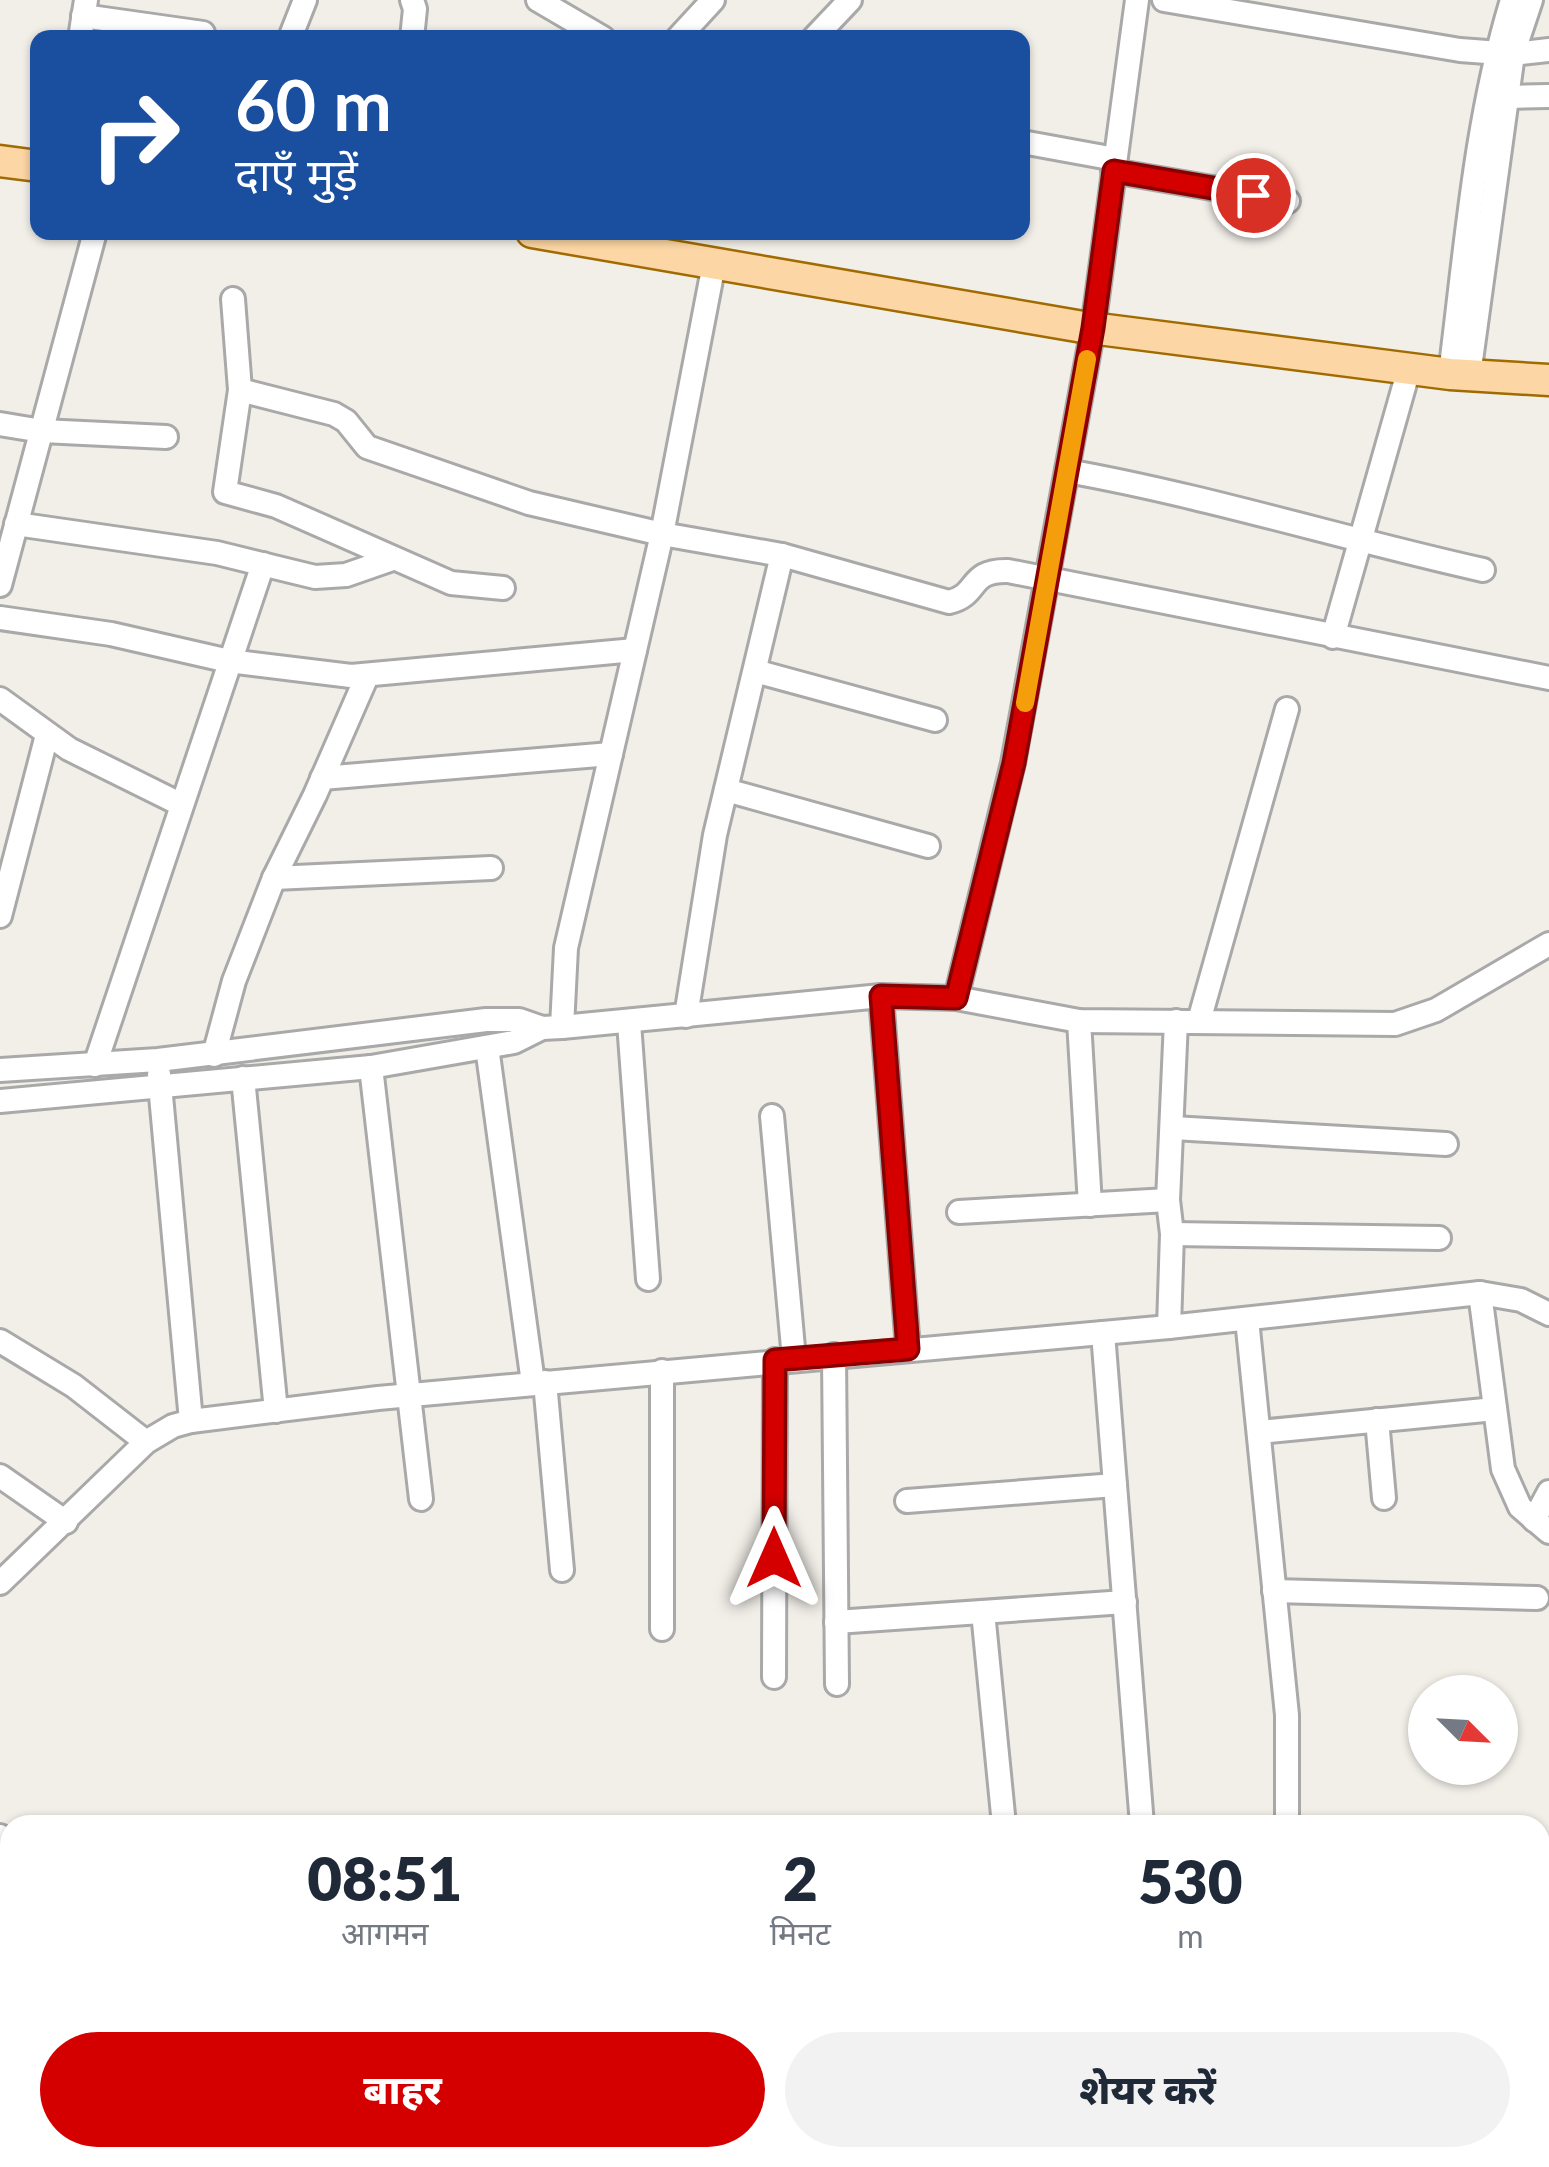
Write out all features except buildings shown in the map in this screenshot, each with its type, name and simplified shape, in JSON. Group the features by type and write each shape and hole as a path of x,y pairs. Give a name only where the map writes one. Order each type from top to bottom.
{"main road":[{"path":"0,161 30,165"},
{"path":"575,240 1093,328 1459,375 1549,380"}],"street":[{"path":"293,30 305,0"},
{"path":"412,0 413,30"},
{"path":"538,0 589,30"},
{"path":"685,30 713,0"},
{"path":"822,30 850,0"},
{"path":"956,998 1014,763 1093,328 1137,0"},
{"path":"1164,0 1460,50 1549,50"},
{"path":"1459,375 1512,0"},
{"path":"1481,204 1507,97 1504,53 1531,0"},
{"path":"83,18 179,30"},
{"path":"1507,97 1549,96"},
{"path":"1030,144 1288,201"},
{"path":"0,585 93,240"},
{"path":"552,1027 566,948 662,534 714,264"},
{"path":"233,299 240,390 225,492 276,506 451,583 503,588"},
{"path":"1333,637 1409,369"},
{"path":"240,390 334,414 346,422 362,444 403,462 529,503 662,534 782,555 949,602 960,599 981,574 1008,571 1549,678"},
{"path":"0,424 42,431 166,437"},
{"path":"1067,471 1146,485 1483,570"},
{"path":"16,524 217,553 315,577 346,575 392,558"},
{"path":"686,1016 715,836 782,555"},
{"path":"96,1065 263,564"},
{"path":"0,618 111,634 228,662 367,676 636,650"},
{"path":"754,671 935,720"},
{"path":"214,1054 234,981 274,878 367,676"},
{"path":"0,699 47,735 180,804"},
{"path":"1169,1327 1172,1234 1168,1200 1173,1128 1188,1021 1287,709"},
{"path":"0,916 47,735"},
{"path":"322,778 611,754"},
{"path":"726,790 928,846"},
{"path":"274,878 491,868"},
{"path":"0,1070 158,1060 486,1020 519,1020 552,1027 629,1023 881,996 956,998 1078,1021 1395,1024 1436,1010 1549,944"},
{"path":"881,996 908,1349"},
{"path":"1078,1021 1090,1204"},
{"path":"629,1023 648,1280"},
{"path":"0,1101 371,1067 514,1042 552,1027"},
{"path":"487,1047 539,1383 562,1570"},
{"path":"158,1060 191,1420"},
{"path":"371,1067 421,1499"},
{"path":"243,1078 276,1411"},
{"path":"772,1116 784,1359 774,1678"},
{"path":"1173,1128 1446,1144"},
{"path":"958,1212 1168,1200"},
{"path":"1172,1234 1439,1238"},
{"path":"0,1583 146,1442 191,1420 410,1395 1169,1327 1480,1293 1521,1300 1549,1314"},
{"path":"1480,1293 1494,1409 1511,1491 1520,1507 1542,1526 1549,1492"},
{"path":"1247,1318 1287,1715 1293,1815"},
{"path":"1104,1333 1141,1815"},
{"path":"0,1341 74,1386 146,1442"},
{"path":"834,1355 837,1684"},
{"path":"662,1371 662,1629"},
{"path":"1259,1432 1494,1409"},
{"path":"1378,1420 1384,1498"},
{"path":"0,1476 66,1522"},
{"path":"906,1501 1116,1485"},
{"path":"1274,1591 1537,1598"},
{"path":"836,1622 1125,1602"},
{"path":"983,1612 1003,1815"}],"slow traffic":[{"path":"1025,703 1087,359"}],"route":[{"path":"774,1558 775,1360 908,1349 881,996 956,998 1014,763 1093,328 1114,171 1253,195"}]}
